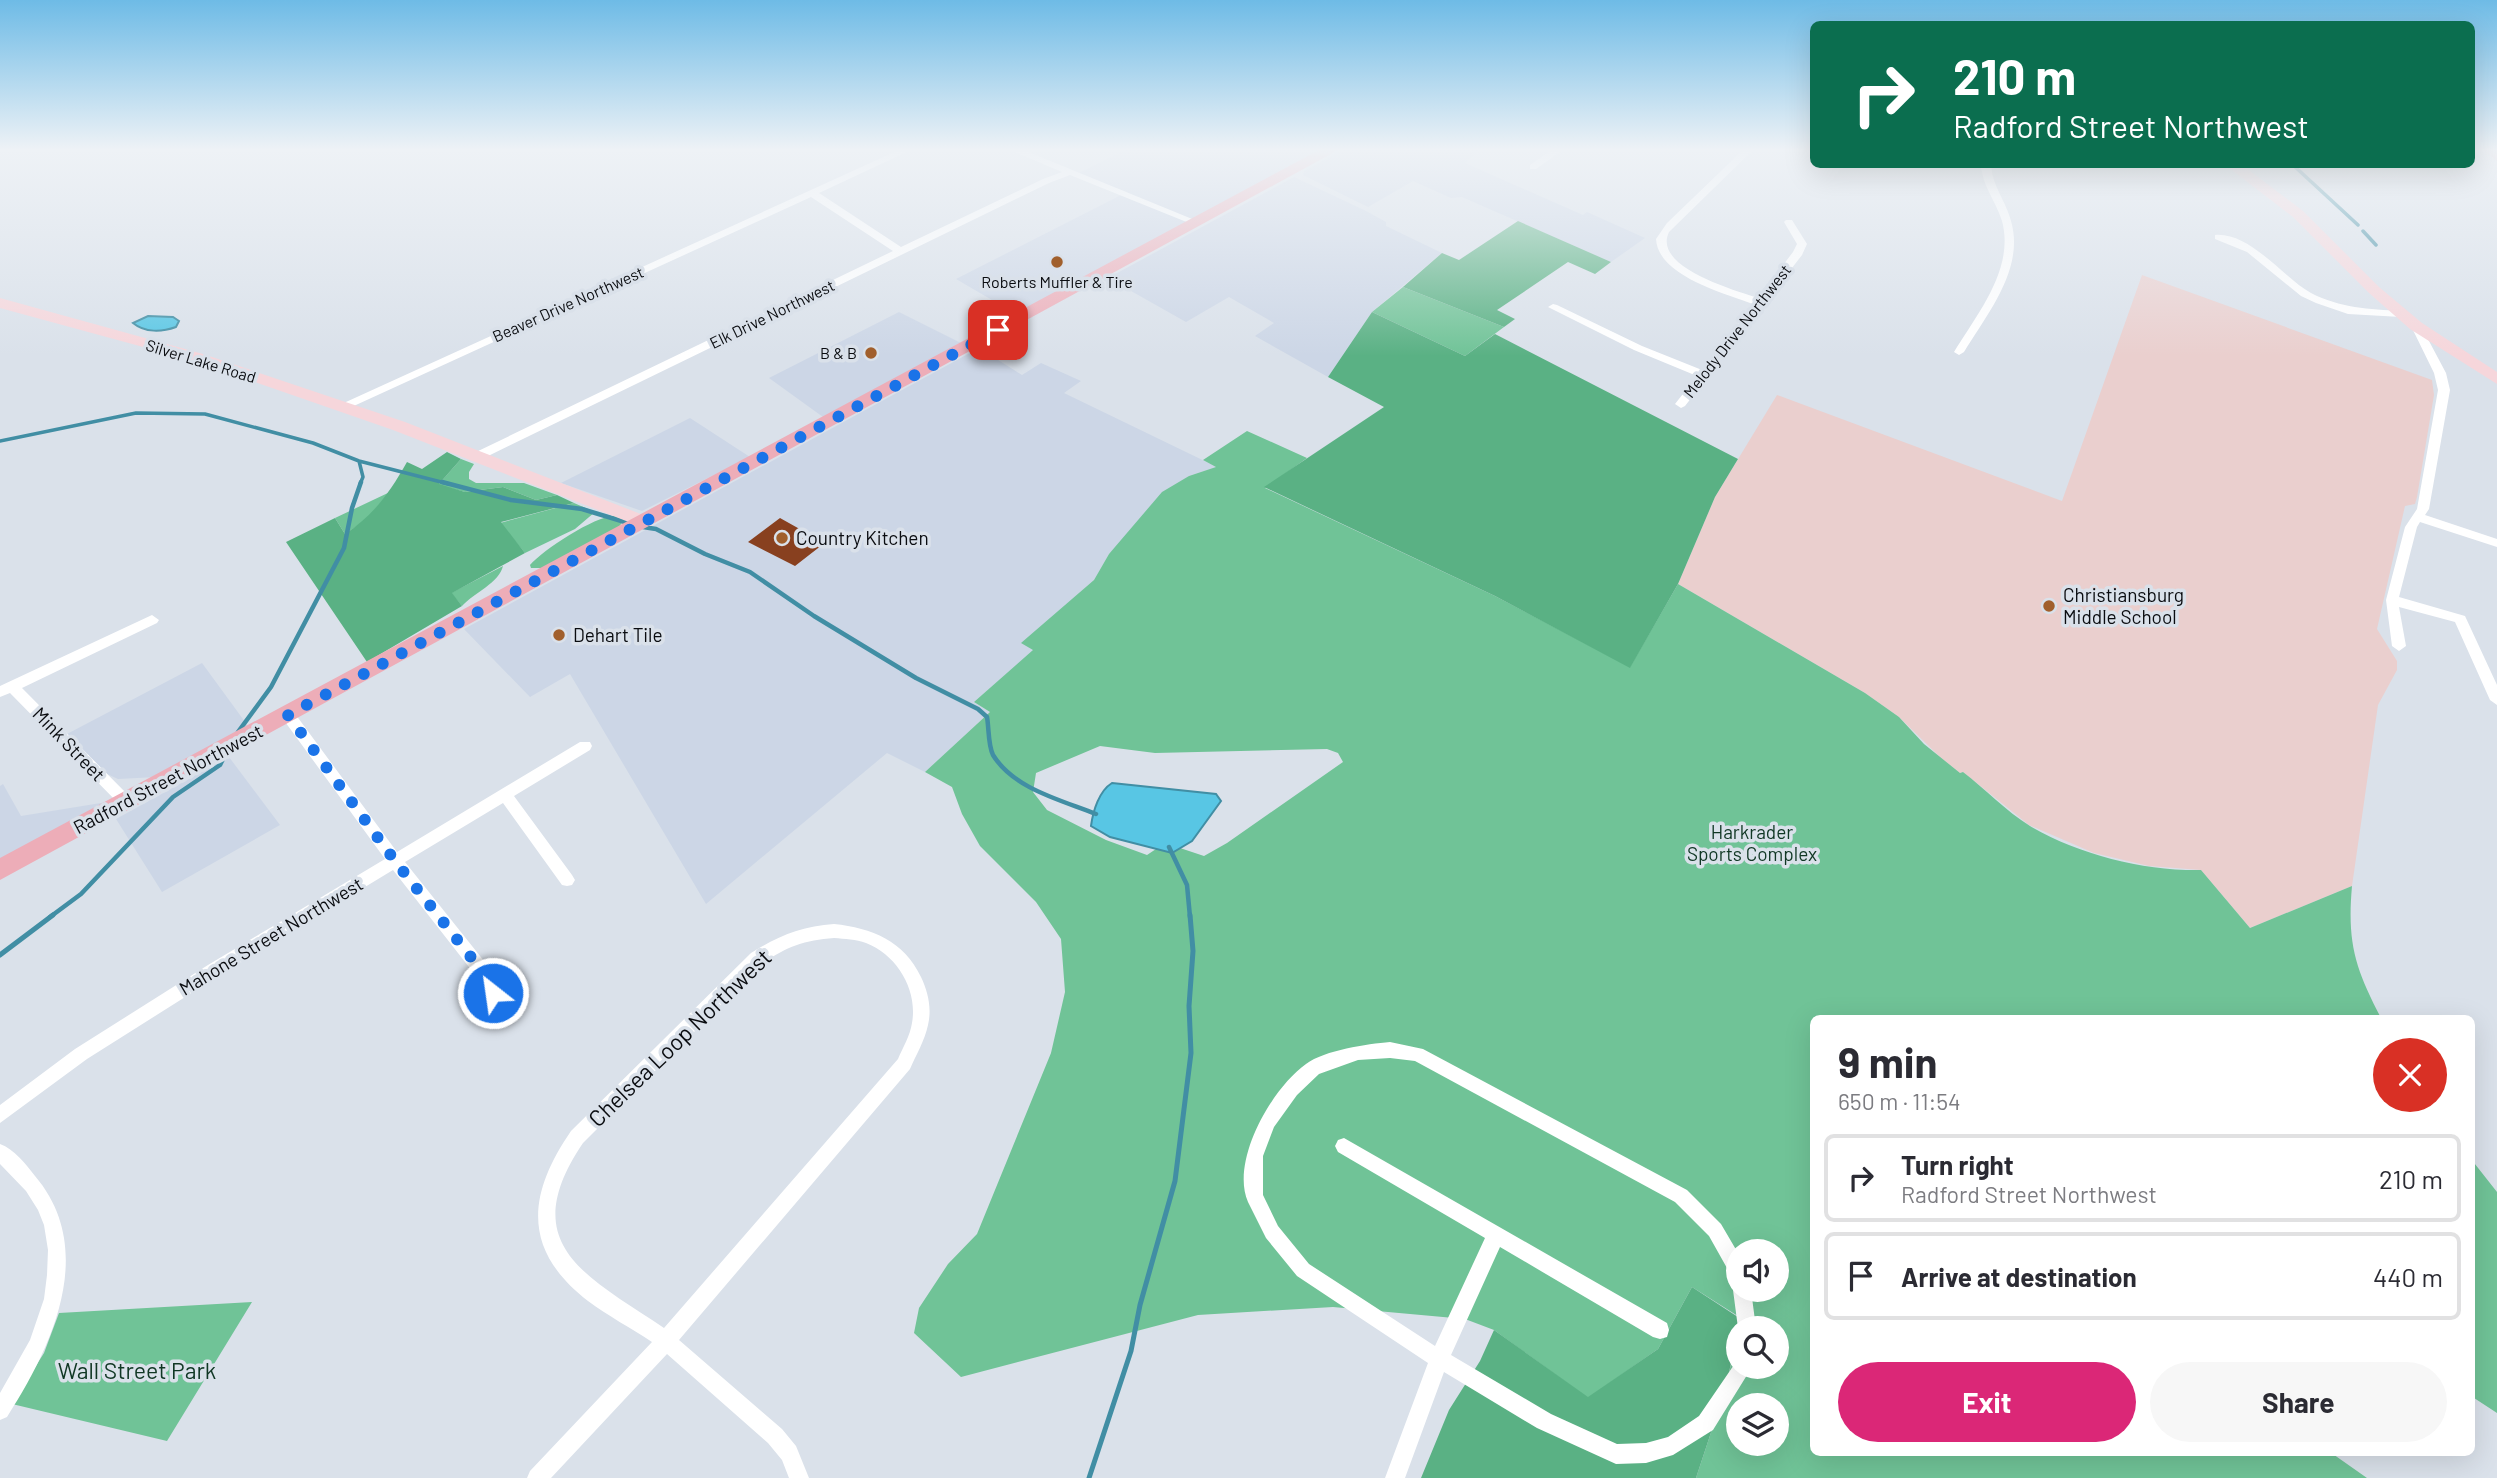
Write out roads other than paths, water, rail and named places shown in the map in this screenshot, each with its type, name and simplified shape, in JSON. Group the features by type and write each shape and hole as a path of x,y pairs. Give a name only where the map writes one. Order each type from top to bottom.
{"main road":[{"name":"Radford Street Northwest","path":"0,870 1206,218"}],"street":[{"name":"Beaver Drive Northwest","path":"341,407 757,218"},
{"path":"850,218 901,251"},
{"name":"Elk Drive Northwest","path":"478,456 972,218"},
{"path":"1184,218 1197,223"},
{"path":"1677,218 1665,231 1661,242 1662,252 1682,271 1759,302"},
{"path":"1959,352 2002,276 2009,254 2005,218"},
{"path":"2302,218 2416,327 2497,379"},
{"name":"Melody Drive Northwest","path":"1681,404 1798,253 1802,244 1789,222"},
{"path":"2219,237 2251,250 2305,294 2320,301 2348,311 2401,314"},
{"name":"Silver Lake Road","path":"0,303 197,358 399,426 645,522"},
{"path":"1553,307 1638,348 1703,373"},
{"path":"2399,646 2392,600 2411,527 2423,509 2444,390 2440,373 2416,327"},
{"path":"2418,517 2497,543"},
{"path":"2392,600 2459,619 2497,700"},
{"path":"6,689 152,620"},
{"name":"Mink Street","path":"6,689 125,802"},
{"path":"288,715 395,861 482,971 493,993"},
{"name":"Mahone Street Northwest","path":"0,1115 81,1054 585,746"},
{"path":"505,794 567,880"},
{"name":"Chelsea Loop Northwest","path":"666,1342 904,1064 921,1021 921,1000 907,966 897,953 880,942 852,933 824,931 780,943 757,958 577,1137 560,1159 548,1187 544,1215 550,1241 564,1265 587,1288 666,1342 755,1419 789,1453 799,1478"},
{"path":"1726,1250 1715,1230 1681,1196 1417,1054 1390,1050 1358,1052 1314,1068 1291,1088 1268,1122 1254,1156 1254,1196 1272,1232 1303,1270 1439,1359 1544,1421 1616,1454 1646,1453 1673,1445 1706,1423 1734,1379"},
{"path":"1344,1146 1660,1330"},
{"path":"0,1152 39,1195 53,1223 57,1260 53,1301 43,1337 21,1379 0,1410"},
{"path":"1395,1478 1439,1359 1496,1234"},
{"path":"537,1478 666,1342"}],"water":[{"path":"148,316 173,317 179,321 176,327 159,331 143,329 133,323"},
{"path":"1112,783 1216,794 1221,801 1192,841 1172,853 1110,837 1091,826 1097,802"}],"waterway":[{"path":"2350,218 2358,225"},
{"path":"2363,231 2376,245"},
{"path":"0,441 136,413 205,414 313,443 359,461"},
{"path":"359,461 449,484"},
{"path":"359,461 363,477 360,484"},
{"path":"238,732 271,687 344,548 352,508 361,482"},
{"path":"442,482 511,500 582,509 628,523"},
{"path":"643,527 656,529 705,554 750,572 814,616 916,678 978,709 987,717 993,755 1013,777 1039,792 1096,814"},
{"path":"50,917 81,894 173,797 220,765 225,755"},
{"path":"1169,847 1187,885 1190,917"},
{"path":"0,955 53,915"},
{"path":"1089,1478 1131,1351 1140,1305 1175,1181 1191,1053 1189,1006 1193,951 1190,915"}],"place":[{"name":"Roberts Muffler & Tire","path":"1057,262"},
{"name":"B & B","path":"871,353"},
{"name":"Country Kitchen","path":"782,538"},
{"name":"Christiansburg Middle School","path":"2049,606"},
{"name":"Dehart Tile","path":"559,635"}],"park label":[{"name":"Harkrader Sports Complex","path":"1752,843"},
{"name":"Wall Street Park","path":"137,1371"}]}
